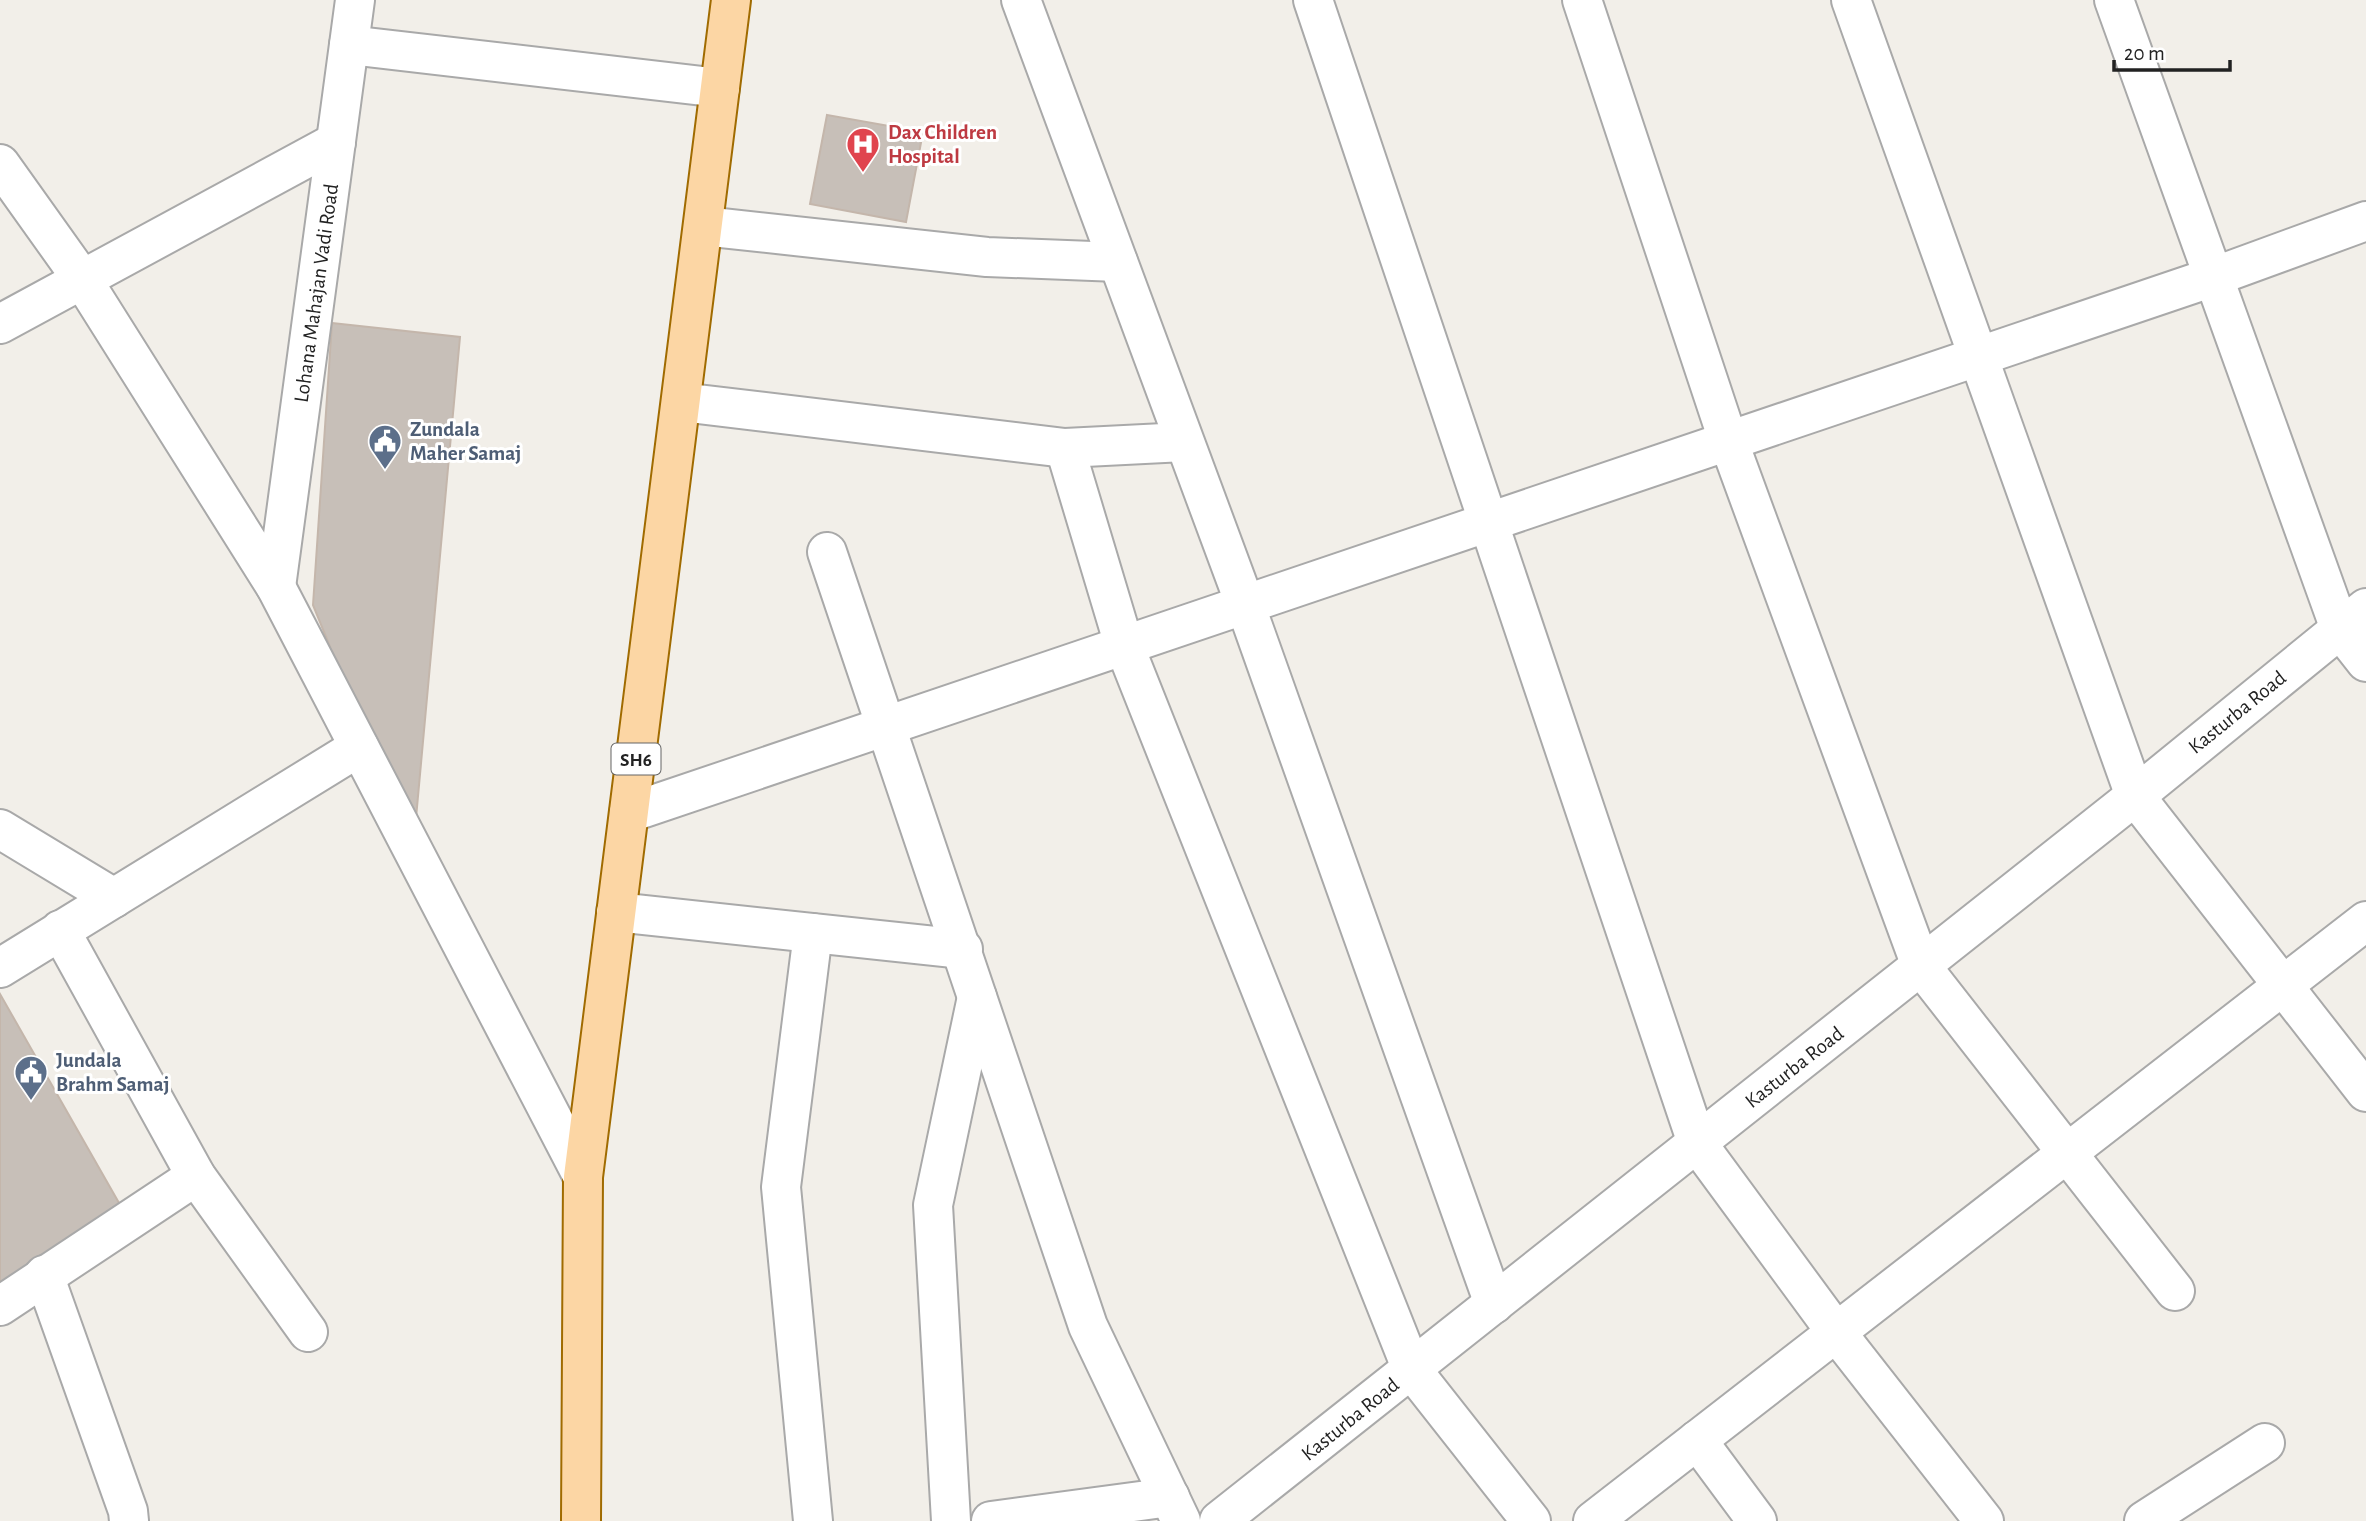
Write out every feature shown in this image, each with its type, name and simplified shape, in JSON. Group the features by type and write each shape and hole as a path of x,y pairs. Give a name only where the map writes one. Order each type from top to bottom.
{"main road":[{"name":"SH6","path":"582,1521 583,1177 731,0"}],"street":[{"name":"Lohana Mahajan Vadi Road","path":"276,587 355,0"},
{"path":"1021,0 1245,604 1494,1304"},
{"path":"1313,0 1697,1143 1836,1332 1984,1521"},
{"path":"1582,0 1728,440 1921,966 2175,1291"},
{"path":"1851,0 2135,796 2366,1092"},
{"path":"2114,0 2213,277 2353,618 2366,662"},
{"path":"349,45 720,88"},
{"path":"0,324 336,142"},
{"path":"0,164 82,279 276,587 583,1177"},
{"path":"629,813 2213,277 2366,221"},
{"path":"703,226 987,257 1118,262"},
{"path":"681,402 1065,449 1184,442"},
{"path":"1065,449 1125,645 1412,1370 1531,1521"},
{"path":"827,552 1088,1326 1175,1509 991,1521"},
{"name":"Kasturba Road","path":"1219,1521 2135,796 2353,618"},
{"path":"0,968 359,747"},
{"path":"0,830 114,898"},
{"path":"616,912 962,949"},
{"path":"1592,1521 2366,920"},
{"path":"60,930 196,1175 308,1332"},
{"path":"813,933 781,1187 813,1521"},
{"path":"951,1521 933,1205 977,995"},
{"path":"0,1306 196,1175"},
{"path":"44,1275 128,1511 128,1521"},
{"path":"1697,1440 1757,1521"},
{"path":"2144,1521 2265,1443"}],"building":[{"path":"827,115 923,132 906,222 810,204"},
{"name":"Zundala Maher Samaj","path":"332,323 460,337 413,851 313,605"},
{"name":"Jundala Brahm Samaj","path":"0,994 123,1210 0,1289"}],"place":[{"name":"Dax Children Hospital","path":"863,174"},
{"name":"Zundala Maher Samaj","path":"385,471"},
{"name":"Jundala Brahm Samaj","path":"31,1102"}]}
